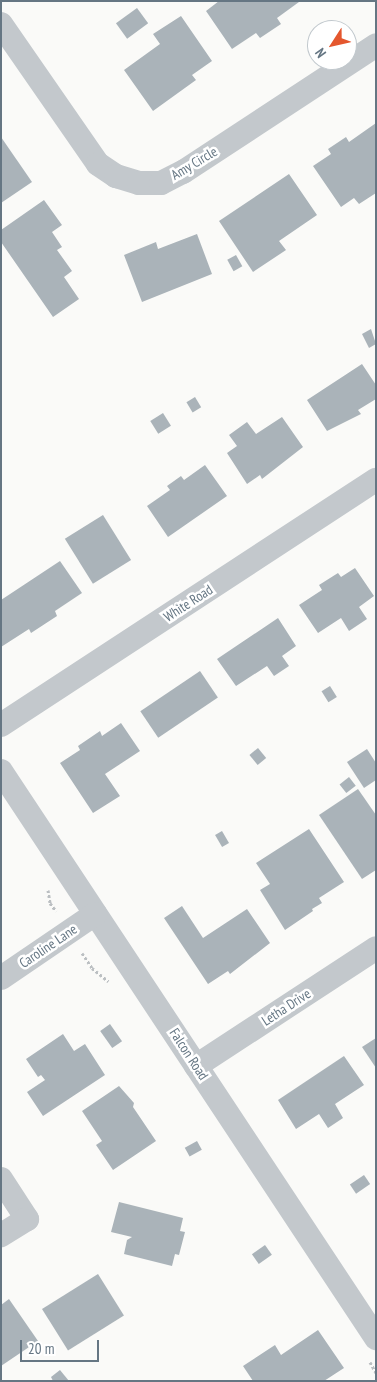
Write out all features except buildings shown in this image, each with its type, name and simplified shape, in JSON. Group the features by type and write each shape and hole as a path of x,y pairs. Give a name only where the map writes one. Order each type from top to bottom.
{"street":[{"name":"Amy Circle","path":"1,24 98,164 116,176 139,183 161,182 183,172 376,45"},
{"name":"White Road","path":"1,725 376,480"},
{"name":"Falcon Road","path":"1,771 376,1338"},
{"name":"Caroline Lane","path":"1,978 95,914"},
{"name":"Letha Drive","path":"196,1066 376,948"},
{"path":"1,1179 27,1218 1,1236"}]}
